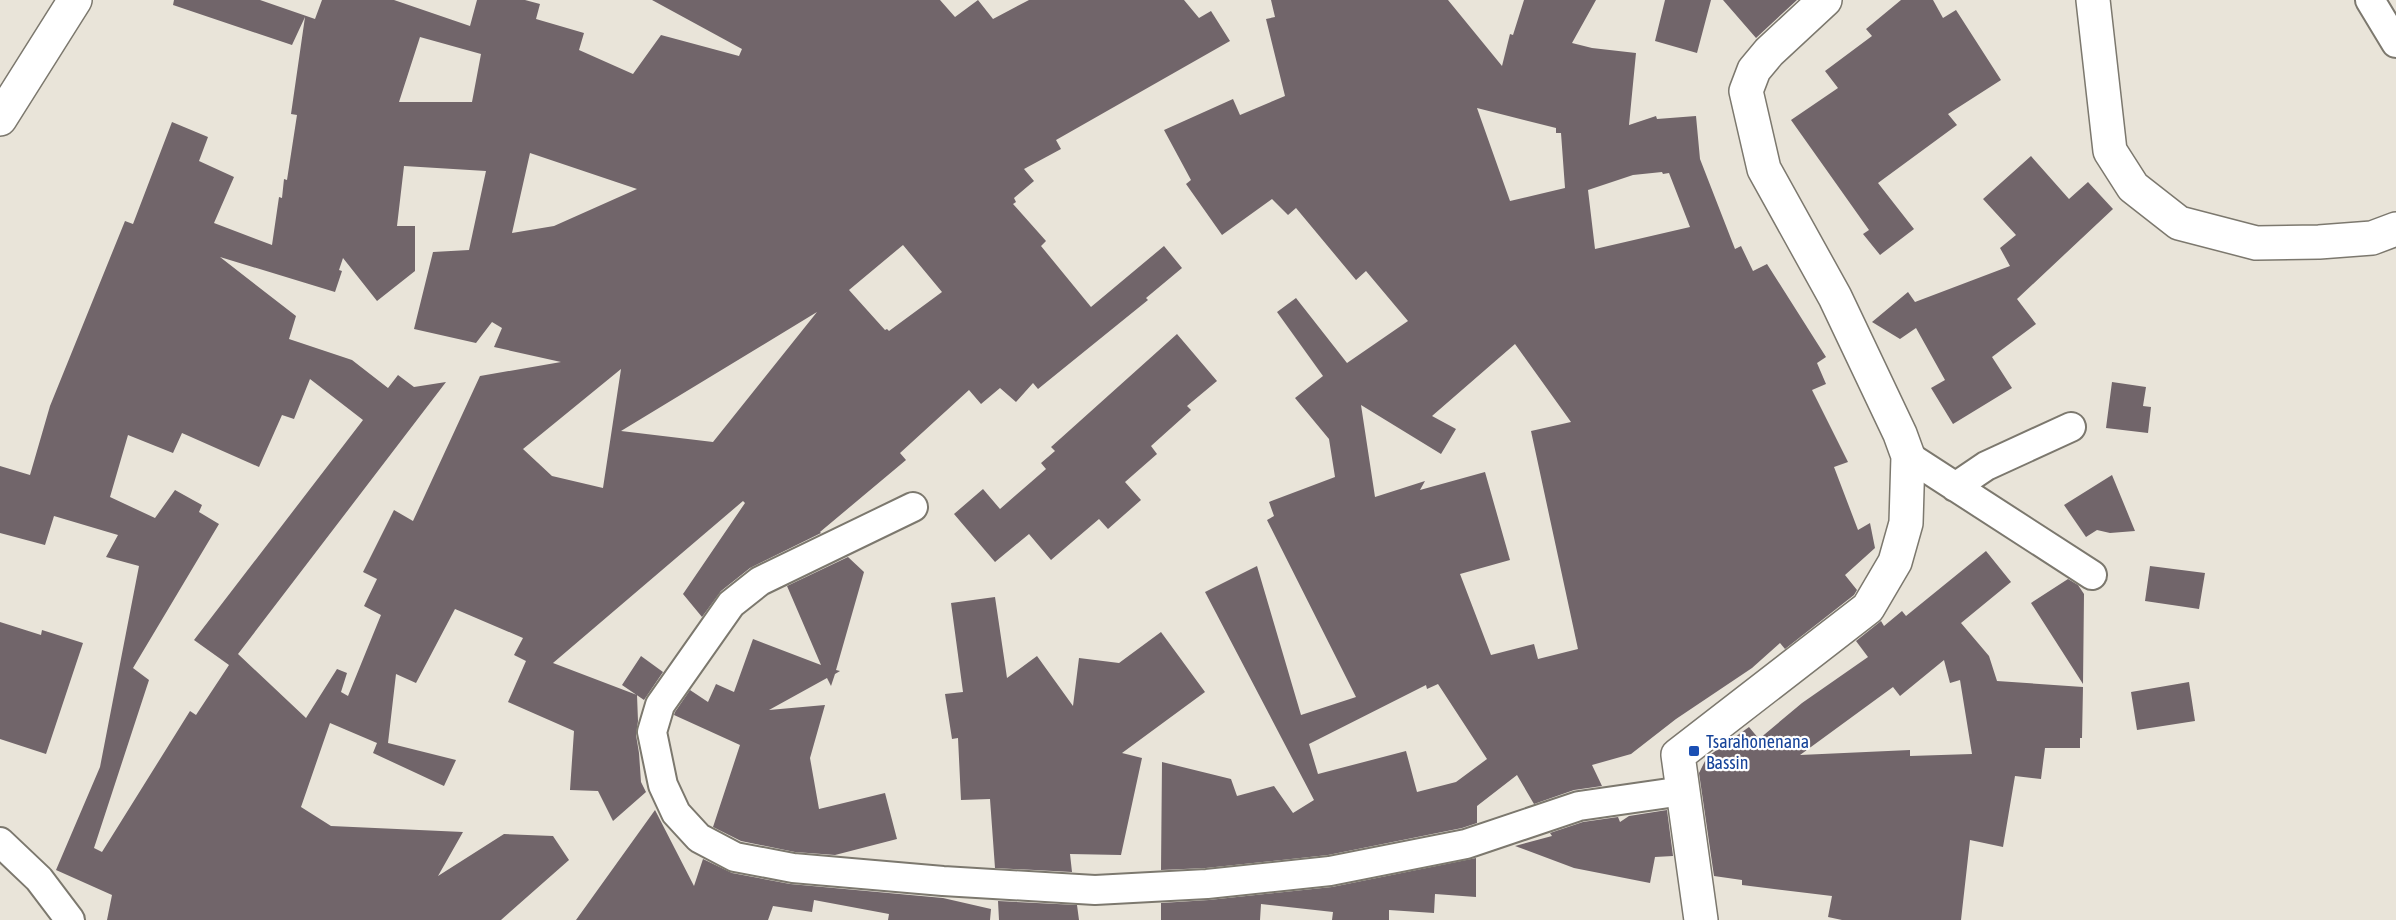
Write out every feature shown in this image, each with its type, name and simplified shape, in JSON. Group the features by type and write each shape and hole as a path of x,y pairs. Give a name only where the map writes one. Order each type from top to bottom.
{"street":[{"path":"0,119 75,0"},
{"path":"1701,920 1678,755 1868,608 1895,562 1906,523 1908,456 1900,434 1835,297 1764,169 1746,91 1754,70 1769,52 1825,0"},
{"path":"2093,0 2110,151 2133,187 2179,223 2256,243 2373,238 2396,229"},
{"path":"2370,0 2396,43"},
{"path":"1955,487 1986,466 2072,427"},
{"path":"1908,456 2092,575"},
{"path":"914,507 789,566 753,587 731,604 660,705 652,732 663,785 676,813 699,838 735,857 793,868 1095,890 1207,884 1330,871 1467,844 1580,806 1683,791"},
{"path":"0,842 39,879 70,920"}],"building":[{"path":"174,0 260,0 315,19 322,0 394,0 470,26 477,0 525,0 540,4 536,19 584,33 579,50 633,74 661,35 739,56 742,49 652,0 940,0 955,17 978,0 993,19 1029,0 1184,0 1199,18 1211,11 1230,41 1056,140 1061,149 1024,169 1034,181 1014,198 1016,202 1013,204 1046,241 1041,246 1091,307 1164,246 1182,268 1146,298 1148,300 1038,389 1033,383 1016,402 1000,388 981,404 969,390 900,453 906,460 821,533 750,568 721,591 702,617 683,594 745,503 743,501 553,663 637,695 636,735 641,782 646,792 613,821 598,791 570,790 574,731 508,702 526,661 514,655 523,638 455,609 416,683 396,674 388,743 456,760 444,786 373,753 377,743 330,723 301,807 331,826 463,832 438,876 504,834 553,836 569,860 501,920 107,920 112,895 56,870 100,767 139,566 106,557 118,535 54,516 45,545 0,533 0,466 30,475 50,406 125,221 133,224 172,122 208,137 199,161 234,177 214,223 272,245 279,197 282,198 284,179 287,180 297,115 291,114 305,17 292,45 173,5","holes":["420,37 481,54 472,102 399,102","530,153 637,189 554,226 512,233","404,166 486,171 469,250 433,252 414,329 476,343 492,322 502,328 494,347 561,362 480,376 413,521 394,510 363,572 377,579 364,606 381,615 348,696 341,692 347,673 337,669 306,718 238,654 446,382 414,387 398,375 388,388 352,360 289,339 296,316 220,257 335,292 342,271 339,270 343,258 377,301 415,271 415,226 397,226","903,245 942,292 889,331 885,330 849,290","817,312 713,442 621,431","621,369 603,488 552,476 523,449","310,379 363,420 194,640 229,665 196,715 190,711 102,852 94,848 149,680 133,668 219,524 199,512 202,505 175,490 155,518 110,497 128,435 173,453 182,433 259,467 282,415 294,419"]},
{"path":"1271,0 1448,0 1502,66 1510,34 1513,35 1524,0 1596,0 1572,43 1592,48 1636,53 1629,125 1656,116 1657,119 1696,116 1700,159 1735,249 1741,246 1753,271 1767,264 1826,357 1817,363 1826,384 1812,390 1848,462 1834,467 1858,530 1870,523 1875,548 1845,575 1857,590 1854,595 1785,649 1780,643 1752,668 1676,719 1631,754 1592,765 1602,786 1574,790 1534,804 1517,775 1477,806 1477,823 1462,828 1328,855 1206,868 1161,870 1162,762 1231,779 1237,796 1274,786 1293,813 1314,800 1205,592 1257,566 1301,715 1356,697 1267,520 1274,516 1269,502 1335,477 1329,439 1295,398 1323,376 1277,312 1296,298 1347,363 1408,321 1366,271 1356,280 1296,208 1288,215 1272,199 1222,235 1186,184 1191,180 1164,130 1233,99 1240,115 1285,96 1266,19 1275,17","holes":["1477,108 1556,128 1556,133 1561,133 1565,188 1510,201","1669,173 1690,227 1595,249 1588,190 1633,175","1515,344 1571,422 1531,431 1578,649 1538,659 1534,644 1491,655 1460,574 1510,560 1485,472 1420,490 1425,481 1375,497 1361,405 1441,454 1456,429 1432,416","1438,684 1487,759 1456,782 1417,792 1406,751 1318,774 1309,744 1426,685 1427,689"]},
{"path":"1665,0 1711,0 1697,53 1655,41"},
{"path":"1723,0 1797,0 1756,38"},
{"path":"1901,0 1933,0 1943,18 1956,10 2001,80 1948,114 1957,125 1878,183 1914,229 1880,255 1863,234 1869,230 1791,120 1838,88 1825,71 1872,36 1866,29"},
{"path":"2031,156 2069,199 2088,182 2113,209 2017,299 2036,324 1992,357 2012,388 1953,424 1931,388 1945,380 1916,328 1900,339 1872,322 1908,292 1915,302 2010,266 2000,248 2016,235 1983,199"},
{"path":"1177,334 1217,381 1187,406 1191,410 1151,446 1157,454 1125,482 1141,500 1108,529 1099,519 1051,560 1029,534 995,562 954,514 983,489 1000,509 1046,469 1041,463 1055,451 1051,447"},
{"path":"2112,382 2146,387 2143,406 2151,407 2148,433 2106,428"},
{"path":"2112,475 2135,531 2110,533 2097,530 2086,537 2064,505"},
{"path":"1986,551 2011,582 1961,623 1989,656 1997,681 2083,687 2080,748 2045,748 2041,779 2015,776 2003,847 1970,840 1961,920 1842,920 1828,917 1832,896 1742,885 1742,880 1714,876 1699,773 1707,757 1749,727 1759,739 1802,703 1868,657 1856,641 1881,621 1884,626 1902,611 1906,616","holes":["1944,660 1950,683 1960,680 1972,754 1910,756 1910,750 1800,755 1893,687 1900,696"]},
{"path":"848,557 864,572 836,670 840,671 835,674 831,686 827,678 769,710 825,705 810,758 819,809 885,793 897,839 835,855 795,852 741,841 713,827 740,745 674,715 675,712 690,690 708,702 716,684 734,692 753,639 821,665 787,586"},
{"path":"2150,566 2205,573 2199,609 2145,601"},
{"path":"2068,579 2078,585 2084,594 2083,684 2031,603"},
{"path":"995,597 1007,678 1037,656 1073,706 1079,658 1119,663 1161,632 1205,692 1122,753 1142,758 1121,855 1070,854 1072,872 995,868 990,799 961,800 958,738 952,739 945,694 963,692 951,603"},
{"path":"0,622 41,635 42,630 83,643 46,754 0,739"},
{"path":"641,656 663,672 644,700 622,685"},
{"path":"2189,682 2195,721 2137,730 2131,692"},
{"path":"655,810 694,886 703,859 732,873 790,884 943,898 991,909 990,920 888,920 889,914 814,900 812,912 773,906 768,920 576,920"},
{"path":"1667,810 1673,856 1655,857 1650,883 1574,868 1515,846 1552,836 1550,833 1583,822 1618,817 1620,822 1629,816"},
{"path":"1476,858 1476,897 1435,894 1434,913 1389,910 1389,920 1332,920 1333,912 1261,904 1260,920 1161,920 1161,903 1332,887"},
{"path":"998,901 1077,905 1079,920 999,920"}],"place":[{"name":"Tsarahonenana Bassin","path":"1694,751"}]}
